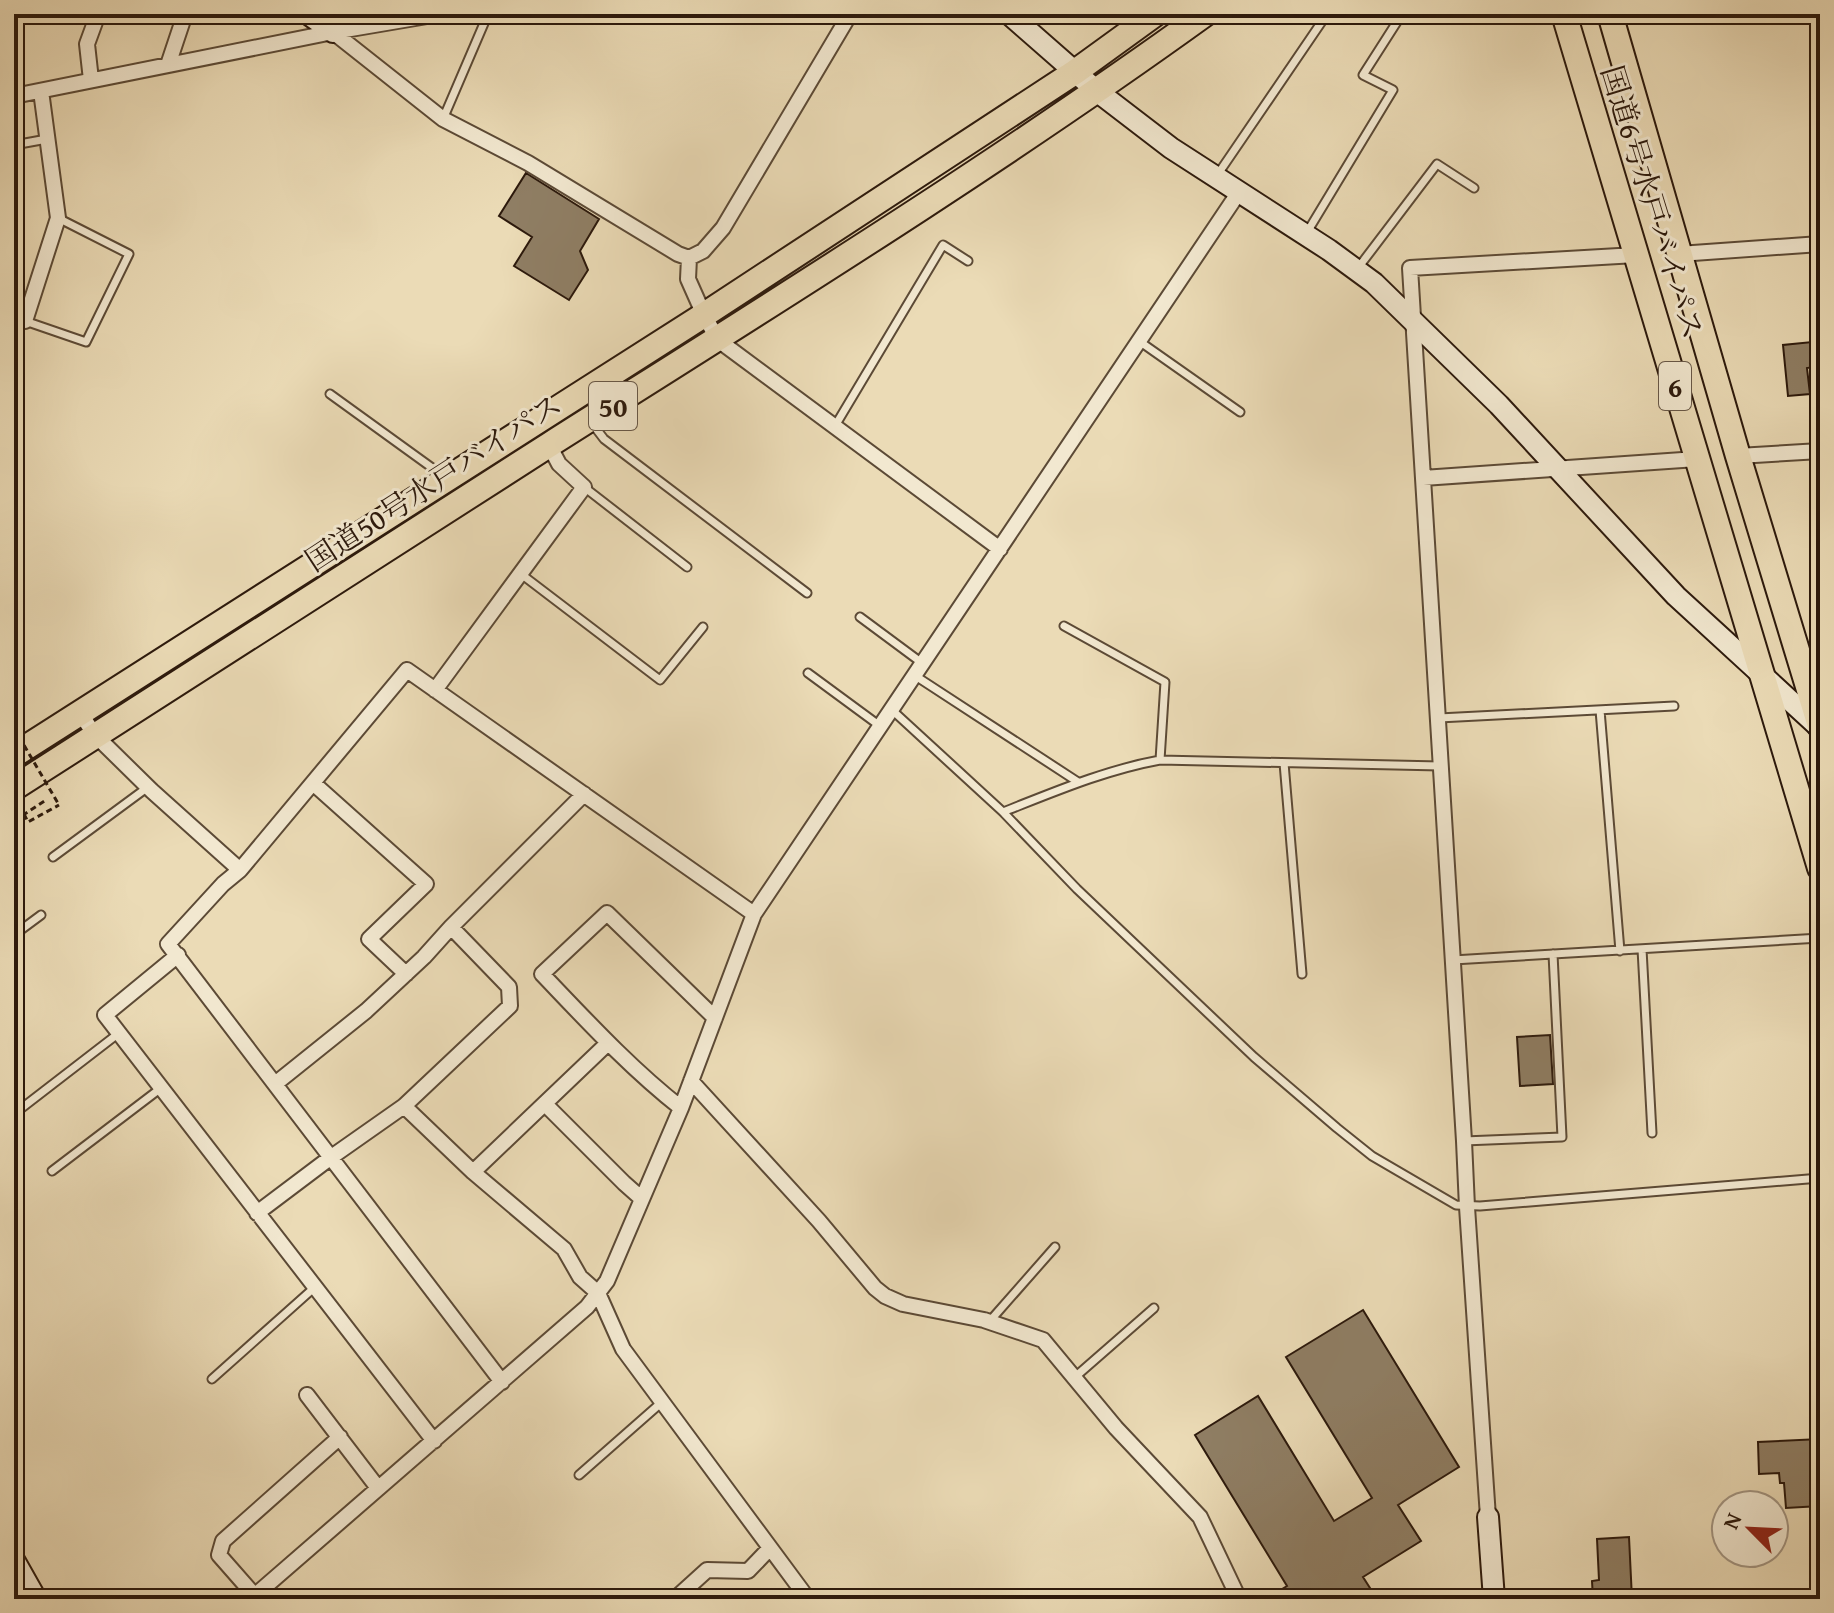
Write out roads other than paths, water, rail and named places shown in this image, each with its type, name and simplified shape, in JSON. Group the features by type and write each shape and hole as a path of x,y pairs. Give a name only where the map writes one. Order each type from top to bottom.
{"highway":[{"name":"国道50号水戸バイパス","path":"14,755 704,315 1075,72 1155,14"},
{"name":"国道50号水戸バイパス","path":"14,788 718,340 1098,92 1205,14"},
{"name":"国道6号水戸バイパス","path":"1564,14 1820,868"},
{"name":"国道6号水戸バイパス","path":"1610,14 1820,727"}],"street":[{"path":"91,80 87,44 98,14"},
{"path":"168,65 185,14"},
{"path":"308,14 443,119 528,163 689,258 703,251 723,228 850,14"},
{"path":"14,96 333,32 439,14"},
{"path":"1009,14 1098,92 1171,148 1374,283 1499,405 1676,596 1820,727"},
{"path":"20,320 58,218 41,91"},
{"path":"340,1437 223,1541 219,1555 253,1597 587,1307 607,1281 681,1108 754,914 1239,192"},
{"path":"1679,254 1820,244"},
{"path":"1494,1599 1410,268 1636,255"},
{"path":"689,258 688,279 718,340 1000,549"},
{"path":"435,690 584,487 559,464 549,445"},
{"path":"1738,456 1820,451"},
{"path":"1423,478 1697,459"},
{"path":"502,1382 168,944 223,884 240,870 407,670 754,914"},
{"path":"80,713 95,735 240,870"},
{"path":"313,783 426,884 369,939 406,974"},
{"path":"275,1084 366,1011 406,974 584,794"},
{"path":"681,1108 608,1043 542,974 607,913 715,1018"},
{"path":"257,1213 404,1106 510,1006 509,987 451,927"},
{"path":"178,955 105,1015 434,1441"},
{"path":"473,1172 608,1043"},
{"path":"691,1081 885,1296 903,1304 989,1322 1043,1340 1116,1428 1200,1517 1239,1599"},
{"path":"546,1105 642,1199"},
{"path":"404,1106 473,1172 564,1249 580,1277 598,1293 623,1349 808,1599"},
{"path":"307,1395 378,1488"},
{"path":"675,1599 707,1570 748,1571 770,1548"},
{"path":"14,1560 36,1599"}],"lane":[{"path":"443,119 488,14"},
{"path":"1217,177 1327,14"},
{"path":"1305,235 1393,90 1363,75 1402,14"},
{"path":"14,145 48,139"},
{"path":"1356,270 1437,164 1474,188"},
{"path":"20,320 86,342 129,254 58,218"},
{"path":"835,426 943,245 968,261"},
{"path":"1139,341 1240,412"},
{"path":"330,394 447,479"},
{"path":"590,420 604,439 807,593"},
{"path":"584,487 687,567"},
{"path":"521,574 660,680 703,627"},
{"path":"860,617 918,669 1078,782"},
{"path":"1064,626 1165,682 1160,760"},
{"path":"808,673 880,726"},
{"path":"1439,718 1674,706"},
{"path":"892,710 1003,812 1077,889 1254,1057 1383,1163 1456,1205 1467,1207 1820,1178"},
{"path":"1600,710 1620,951"},
{"path":"1003,812 1078,782 1134,764 1160,760 1440,766"},
{"path":"1284,763 1302,974"},
{"path":"53,857 148,787"},
{"path":"14,935 41,915"},
{"path":"1453,960 1820,938"},
{"path":"1642,949 1652,1133"},
{"path":"1464,1141 1562,1137 1553,954"},
{"path":"14,1114 119,1033"},
{"path":"52,1171 161,1088"},
{"path":"989,1322 1055,1247"},
{"path":"212,1379 315,1287"},
{"path":"1075,1377 1154,1308"},
{"path":"579,1475 663,1401"}]}
